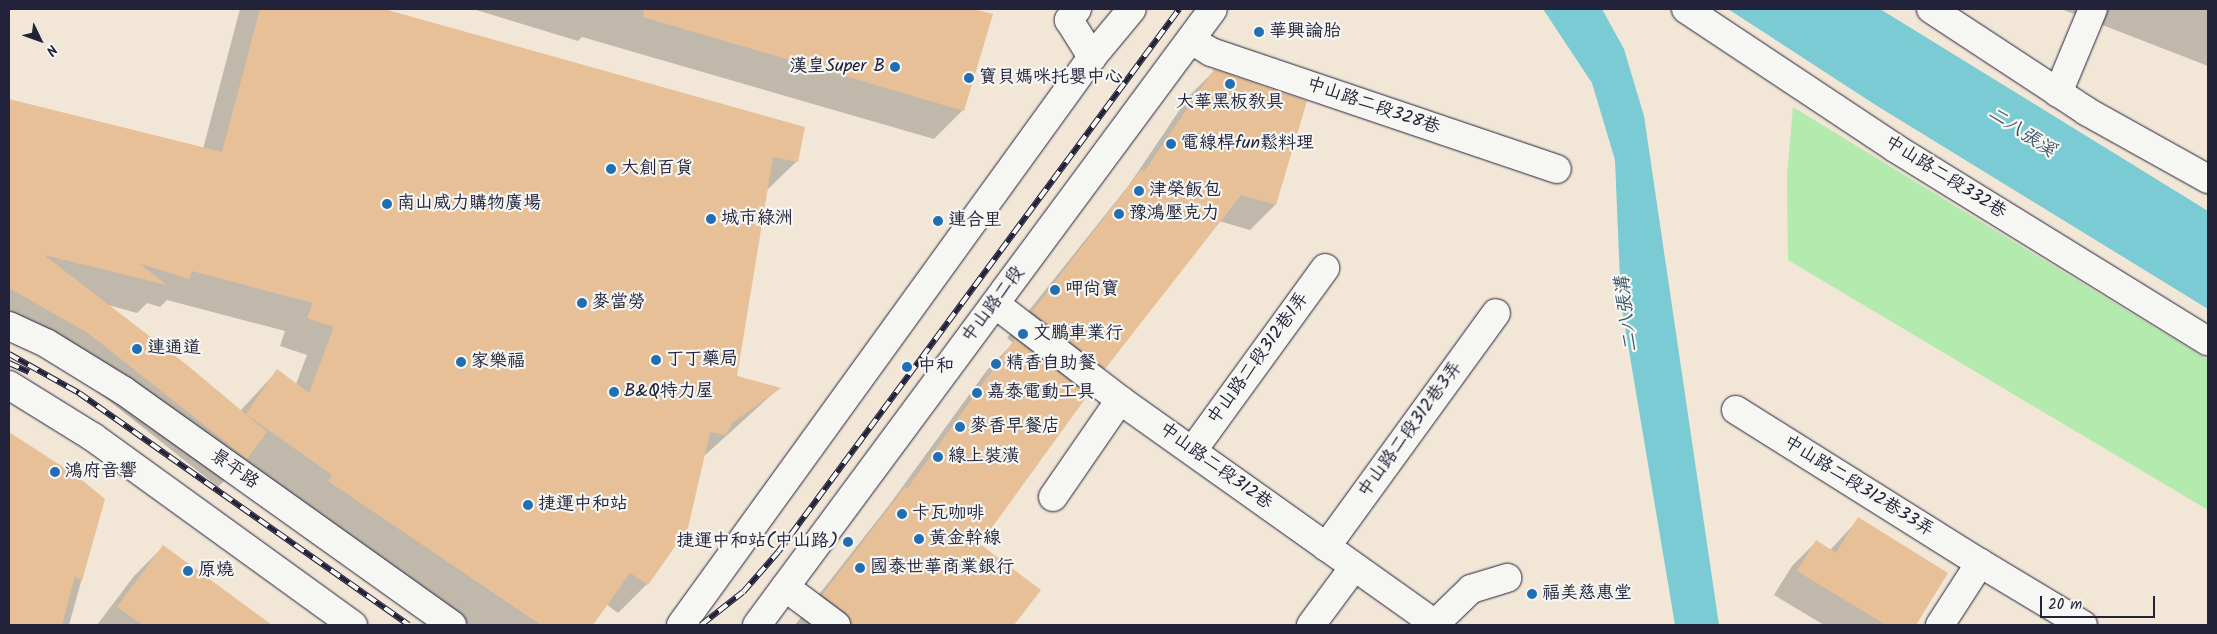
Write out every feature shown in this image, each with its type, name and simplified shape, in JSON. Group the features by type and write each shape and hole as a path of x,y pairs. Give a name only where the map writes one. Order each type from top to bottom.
{"main road":[{"path":"1077,9 1068,20 1092,57"},
{"path":"681,625 1092,57 1132,9"},
{"name":"中山路二段","path":"757,625 1213,9"},
{"name":"中山路二段332巷","path":"1686,9 1895,148 2208,341"},
{"path":"1931,9 2058,93 2208,179"},
{"path":"2058,93 2093,9"},
{"name":"中山路二段328巷","path":"1190,40 1211,52 1557,169"},
{"name":"中山路二段312巷1弄","path":"1194,450 1325,268"},
{"name":"中山路二段312巷","path":"995,304 1120,400 1194,450 1354,568 1437,624"},
{"name":"中山路二段312巷3弄","path":"1326,546 1496,313"},
{"name":"景平路","path":"9,326 46,342 124,391 452,625"},
{"path":"9,385 93,437 353,625"},
{"path":"1053,497 1120,400"},
{"name":"中山路二段312巷33弄","path":"1736,410 1980,563 2083,625"},
{"path":"1940,625 1980,563"},
{"path":"1311,625 1354,568"},
{"path":"1437,624 1471,589 1507,578"},
{"path":"785,587 836,625"}],"green space":[{"path":"1793,107 2208,360 2208,510 1788,260 1787,176"}],"water":[{"name":"二八張溝","path":"1543,9 1602,9 1624,49 1644,116 1719,625 1675,625 1621,303 1615,160 1592,83"},
{"name":"二八張溪","path":"1728,9 1880,9 2208,211 2208,309 1874,104"}],"building":[{"name":"南山威力購物廣場","path":"260,9 384,9 805,127 798,162 773,157 737,376 781,388 732,423 726,435 710,432 688,528 648,585 630,573 593,625 541,625 328,481 332,475 246,414 277,369 309,393 334,327 307,318 313,303 192,271 189,279 138,263 167,285 44,255 187,365 267,432 247,459 88,333 9,288 9,99 222,152"},
{"name":"漢皇Super B","path":"644,9 973,9 993,14 964,111 643,17"},
{"path":"1214,69 1307,101 1276,205 1241,195 1105,369 1032,312 1141,170 1144,172"},
{"path":"1015,339 1088,395 980,544 1041,590 1014,625 851,625 846,613 822,595 905,487 907,489"},
{"path":"9,432 77,476 105,499 82,581 75,576 62,625 9,625"},
{"path":"1858,517 1948,573 1916,625 1886,625 1797,571 1816,540 1836,553"},
{"path":"163,545 272,625 143,625 117,607"}],"railway":[{"path":"701,625 743,592 778,552 1179,9"},
{"path":"9,354 79,393 409,625"},
{"path":"9,363 29,372"}],"place":[{"name":"華興論胎","path":"1259,32"},
{"name":"漢皇Super B","path":"895,67"},
{"name":"寶貝媽咪托嬰中心","path":"969,78"},
{"name":"大華黑板教具","path":"1230,84"},
{"name":"電線桿fun鬆料理","path":"1171,144"},
{"name":"大創百貨","path":"611,169"},
{"name":"津榮飯包","path":"1139,191"},
{"name":"南山威力購物廣場","path":"387,204"},
{"name":"豫鴻壓克力","path":"1119,214"},
{"name":"城市綠洲","path":"711,219"},
{"name":"連合里","path":"938,221"},
{"name":"呷尚寶","path":"1055,290"},
{"name":"麥當勞","path":"582,303"},
{"name":"文鵬車業行","path":"1023,334"},
{"name":"連通道","path":"137,349"},
{"name":"丁丁藥局","path":"656,360"},
{"name":"家樂福","path":"461,362"},
{"name":"精香自助餐","path":"996,364"},
{"name":"中和","path":"907,367"},
{"name":"B&Q特力屋","path":"614,392"},
{"name":"嘉泰電動工具","path":"977,393"},
{"name":"麥香早餐店","path":"960,427"},
{"name":"線上裝潢","path":"938,457"},
{"name":"鴻府音響","path":"55,472"},
{"name":"捷運中和站","path":"528,505"},
{"name":"卡瓦咖啡","path":"902,514"},
{"name":"黃金幹線","path":"919,539"},
{"name":"捷運中和站(中山路)","path":"848,542"},
{"name":"國泰世華商業銀行","path":"860,568"},
{"name":"原燒","path":"188,571"},
{"name":"福美慈惠堂","path":"1532,594"}]}
